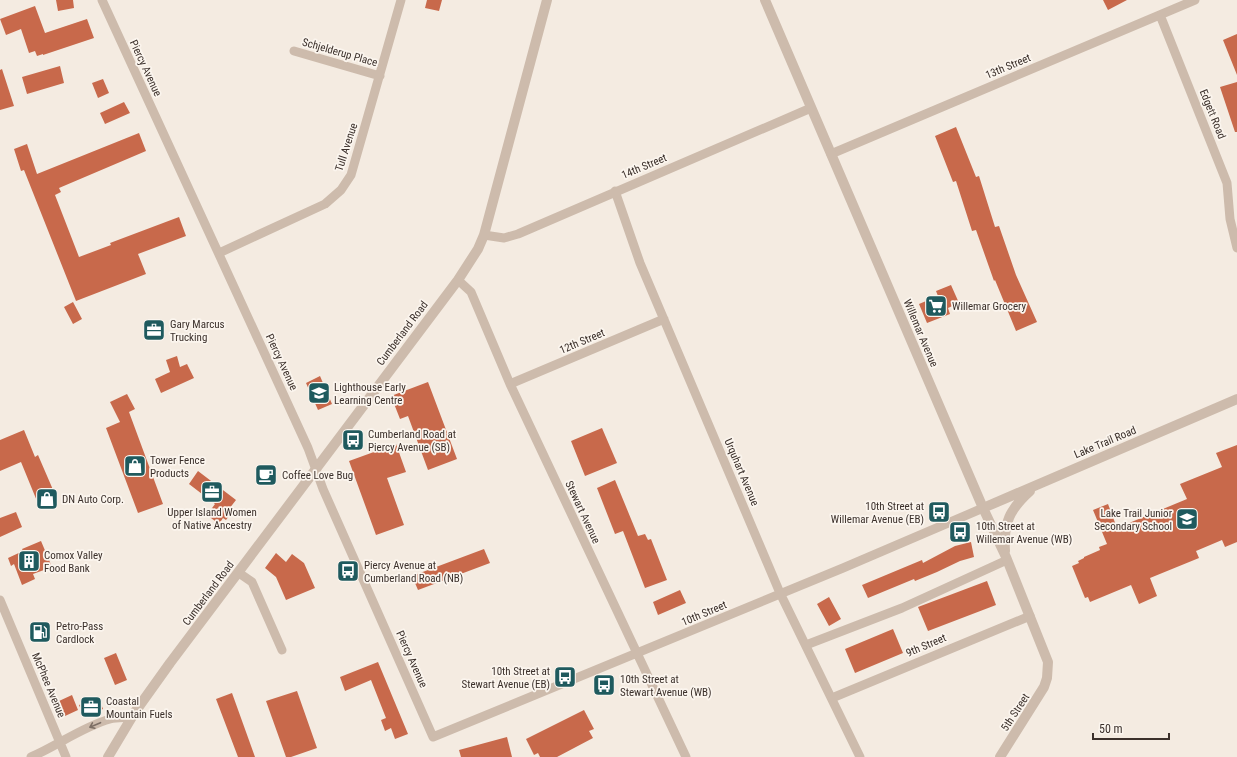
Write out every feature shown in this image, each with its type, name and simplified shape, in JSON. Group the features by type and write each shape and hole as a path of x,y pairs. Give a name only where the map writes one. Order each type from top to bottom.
{"street":[{"name":"Piercy Avenue","path":"102,0 308,448 315,469 433,737"},
{"name":"Tull Avenue","path":"219,253 325,204 341,190 351,175 402,0"},
{"name":"Cumberland Road","path":"108,757 132,717 170,663 458,280 478,249 484,235 547,0"},
{"name":"Willemar Avenue","path":"765,0 983,508 1007,558 1048,662 1047,678"},
{"name":"13th Street","path":"831,154 1195,0"},
{"name":"Edgett Road","path":"1160,15 1228,183 1230,219 1237,248"},
{"name":"Schjelderup Place","path":"294,51 380,76"},
{"name":"14th Street","path":"484,235 504,238 518,234 811,108"},
{"name":"Urquhart Avenue","path":"615,191 640,262 780,593 860,757"},
{"name":"Stewart Avenue","path":"458,280 471,292 510,384 686,757"},
{"name":"12th Street","path":"510,384 664,319"},
{"name":"Lake Trail Road","path":"983,508 1237,399"},
{"path":"806,645 902,608 1007,558 1005,530 1012,512 1018,502 1037,485"},
{"name":"10th Street","path":"433,737 780,593 844,568 983,508"},
{"path":"239,573 252,582 282,650"},
{"name":"McPhee Avenue","path":"0,600 3,616 66,757"},
{"name":"9th Street","path":"832,698 1030,616"},
{"name":"5th Street","path":"1000,757 1040,695 1047,678"},
{"path":"31,757 47,750 59,742 111,719 132,717"}],"building":[{"path":"56,0 73,0 74,8 58,11"},
{"path":"427,0 442,0 439,11 425,8"},
{"path":"1103,0 1127,0 1108,10"},
{"path":"35,6 45,33 87,19 94,38 43,55 37,56 35,51 29,53 21,29 6,35 0,19"},
{"path":"1237,34 1237,75 1223,40"},
{"path":"60,66 64,83 27,94 22,77"},
{"path":"2,69 14,106 0,110 0,70"},
{"path":"103,79 109,93 98,98 92,83"},
{"path":"1237,82 1237,132 1235,132 1220,87"},
{"path":"124,102 130,113 105,124 100,113"},
{"path":"956,127 976,177 979,176 995,227 999,226 1016,275 1037,322 1016,331 995,280 994,281 976,230 972,231 956,181 953,182 935,136"},
{"path":"139,133 146,151 59,188 61,192 55,195 79,257 111,245 110,243 179,217 186,236 138,254 146,274 76,301 24,170 21,171 14,149 27,144 37,174"},
{"name":"Willemar Grocery","path":"951,285 959,303 948,308 950,314 927,323 919,304 938,296 936,291"},
{"path":"73,302 82,319 73,324 64,307"},
{"path":"177,356 180,367 187,364 194,378 161,393 155,379 170,372 166,360"},
{"name":"Lighthouse Early Learning Centre","path":"320,376 332,404 318,410 306,383"},
{"path":"428,382 457,459 428,470 408,416 400,419 391,396"},
{"name":"Tower Fence Products","path":"127,394 135,409 129,412 163,504 138,513 106,428 120,422 110,402"},
{"path":"602,428 617,463 585,476 571,441"},
{"path":"24,430 35,457 38,455 57,499 39,506 21,462 0,471 0,440"},
{"path":"396,444 406,472 387,478 404,525 376,535 349,461"},
{"name":"Lake Trail Junior Secondary School","path":"1237,445 1237,542 1225,547 1222,540 1196,551 1199,558 1150,578 1157,596 1139,604 1131,585 1090,602 1088,597 1085,598 1072,566 1079,563 1078,561 1084,557 1100,550 1099,547 1107,544 1093,510 1108,504 1117,528 1187,499 1180,484 1222,467 1216,453"},
{"name":"Coffee Love Bug","path":"270,468 274,477 263,482 259,473"},
{"name":"Upper Island Women of Native Ancestry","path":"198,471 236,500 229,509 232,512 226,520 223,518 219,524 207,515 215,504 189,484"},
{"path":"615,480 638,536 645,534 648,540 651,539 667,580 645,588 623,531 615,534 597,488"},
{"path":"16,512 22,527 0,537 0,518"},
{"name":"Comox Valley Food Bank","path":"41,541 52,567 33,574 35,579 22,585 14,564 11,566 8,558 23,551 22,549"},
{"path":"971,542 974,557 960,561 915,581 914,579 868,598 862,585 922,560 923,563 955,546"},
{"path":"484,549 490,563 418,590 412,576"},
{"path":"276,553 286,562 292,554 304,563 315,588 286,600 276,577 265,568"},
{"path":"987,581 996,605 928,631 918,607"},
{"path":"680,590 686,603 658,615 653,602"},
{"path":"829,597 841,619 829,626 817,604"},
{"path":"893,629 903,653 855,673 845,649"},
{"path":"116,653 127,680 115,685 104,658"},
{"path":"378,662 408,734 395,739 391,728 385,731 381,720 386,718 371,680 345,691 340,677"},
{"path":"297,691 317,748 291,757 286,757 266,701"},
{"path":"232,693 255,757 238,757 216,699"},
{"path":"72,695 78,710 65,716 59,701"},
{"name":"Coastal Mountain Fuels","path":"99,699 103,709 84,717 79,705 87,702 88,704"},
{"path":"584,710 594,729 589,731 593,738 557,757 540,757 538,753 534,755 526,739"},
{"path":"507,737 512,757 461,757 459,750"}],"place":[{"name":"Willemar Grocery","path":"936,306"},
{"name":"Gary Marcus Trucking","path":"154,330"},
{"name":"Lighthouse Early Learning Centre","path":"319,393"},
{"name":"Cumberland Road at Piercy Avenue (SB)","path":"353,440"},
{"name":"Tower Fence Products","path":"135,466"},
{"name":"Coffee Love Bug","path":"266,475"},
{"name":"Upper Island Women of Native Ancestry","path":"212,492"},
{"name":"DN Auto Corp.","path":"47,499"},
{"name":"10th Street at Willemar Avenue (EB)","path":"939,512"},
{"name":"Lake Trail Junior Secondary School","path":"1187,519"},
{"name":"10th Street at Willemar Avenue (WB)","path":"960,532"},
{"name":"Comox Valley Food Bank","path":"29,561"},
{"name":"Piercy Avenue at Cumberland Road (NB)","path":"348,571"},
{"name":"Petro-Pass Cardlock","path":"40,632"},
{"name":"10th Street at Stewart Avenue (EB)","path":"565,677"},
{"name":"10th Street at Stewart Avenue (WB)","path":"604,685"},
{"name":"Coastal Mountain Fuels","path":"91,707"}]}
